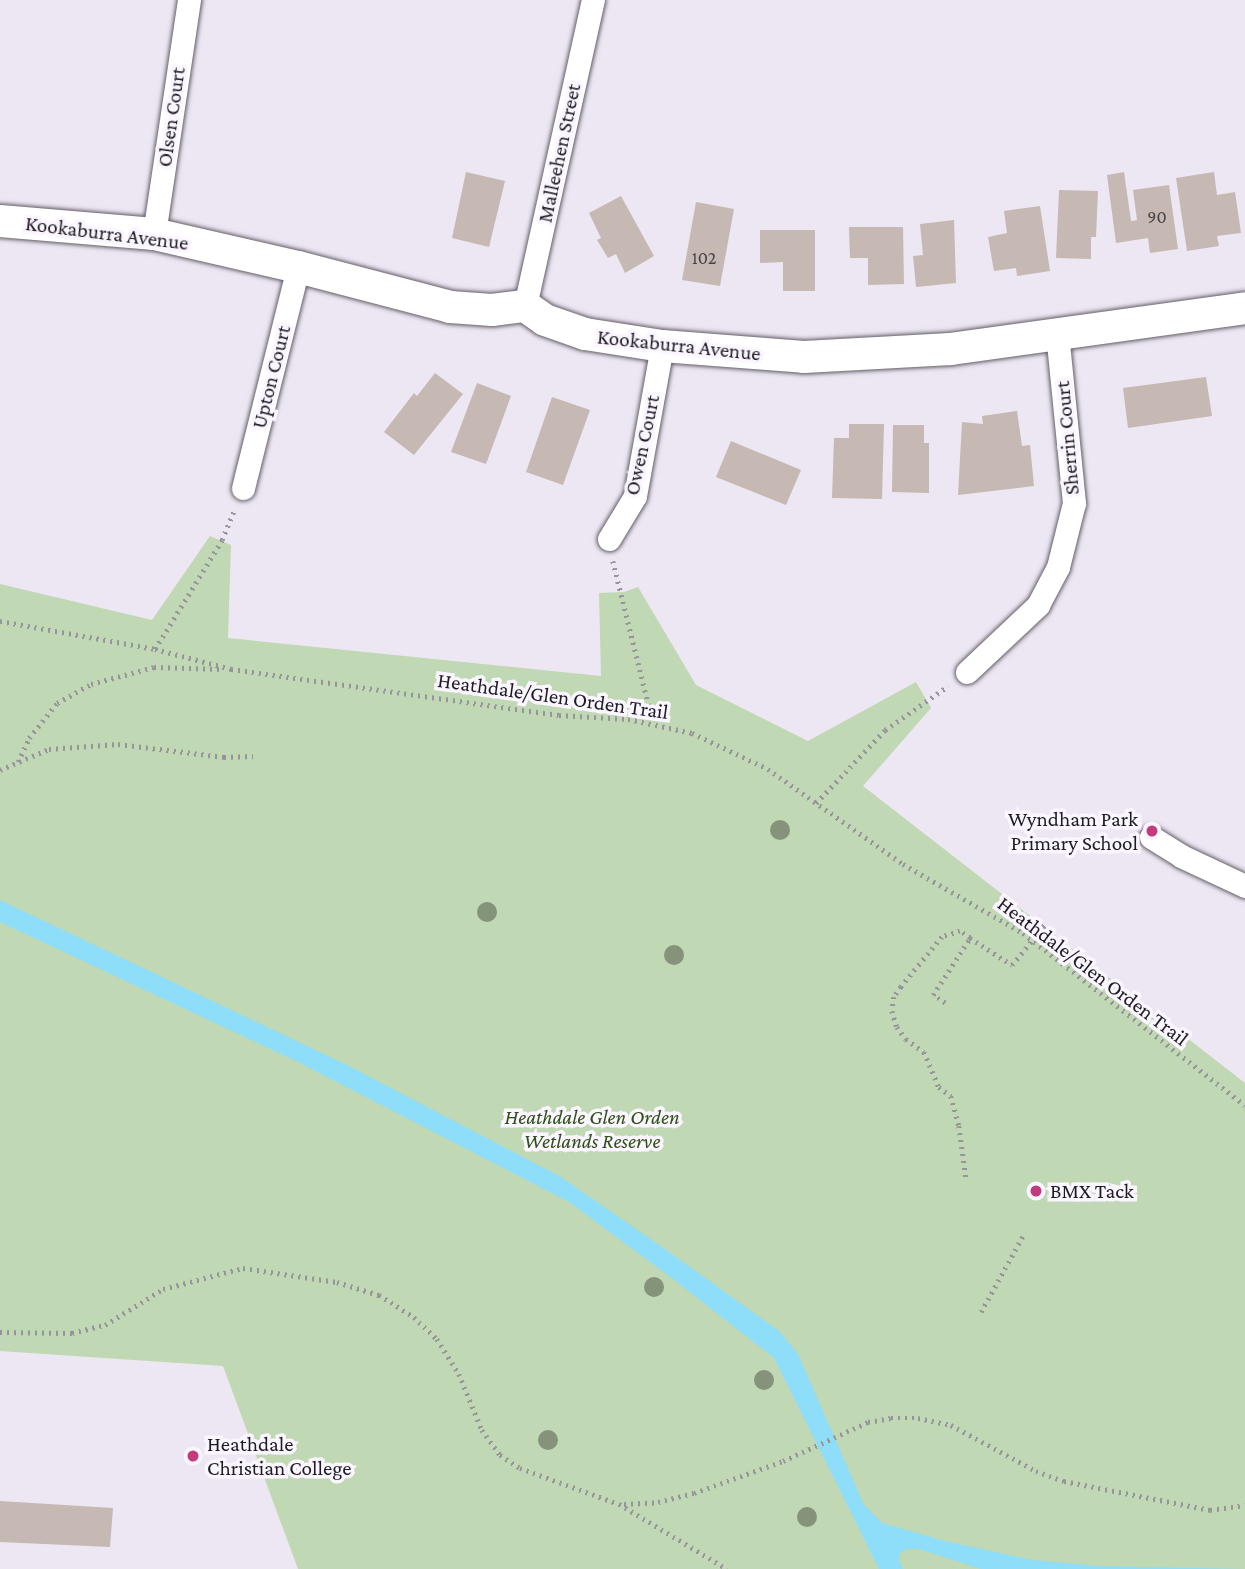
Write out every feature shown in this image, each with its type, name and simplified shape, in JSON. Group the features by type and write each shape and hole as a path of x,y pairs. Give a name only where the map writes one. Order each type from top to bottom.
{"street":[{"name":"Olsen Court","path":"154,234 188,0"},
{"name":"Malleehen Street","path":"525,306 593,0"},
{"name":"Kookaburra Avenue","path":"0,221 154,234 298,267 450,307 492,310 525,306 545,320 584,334 662,346 804,357 951,349 1245,308"},
{"name":"Upton Court","path":"243,488 298,267"},
{"name":"Sherrin Court","path":"967,672 1038,605 1058,568 1074,503 1057,334"},
{"name":"Owen Court","path":"609,539 635,496 662,346"},
{"path":"1150,837 1181,856 1245,886"}],"path":[{"path":"155,649 222,540 243,488"},
{"path":"609,539 620,598 653,723"},
{"name":"Heathdale/Glen Orden Trail","path":"0,621 155,649 239,670 413,692 559,715 653,723 692,733 768,769 903,864 988,911 1032,940 1245,1105"},
{"path":"18,762 29,738 57,703 91,684 154,667 239,670"},
{"path":"816,803 885,730 967,672"},
{"path":"0,770 50,749 118,744 224,757 253,756"},
{"path":"966,1178 959,1126 951,1096 939,1087 924,1052 906,1039 897,1027 892,1011 894,997 942,937 960,931 1012,965 1045,923"},
{"path":"945,1003 933,995 970,938"},
{"path":"981,1312 1025,1232"},
{"path":"0,1332 72,1333 105,1325 163,1289 243,1268 337,1282 379,1295 414,1317 437,1339 459,1374 482,1430 500,1455 520,1468 619,1504 727,1569"},
{"path":"619,1504 658,1502 694,1493 868,1422 918,1418 951,1425 1036,1471 1064,1481 1210,1510 1245,1505"}],"green space":[{"name":"Heathdale Glen Orden Wetlands Reserve","path":"210,536 231,545 228,638 601,676 599,593 624,592 638,587 696,685 808,741 916,682 931,708 863,786 1245,1083 1245,1569 298,1569 223,1366 0,1351 0,584 152,620"}],"water":[{"path":"0,900 347,1065 561,1177 672,1254 779,1331 798,1354 864,1505 882,1523 945,1541 1032,1560 1098,1566 1245,1569 981,1569 919,1549 906,1549 900,1553 899,1560 903,1569 879,1569 774,1358 673,1279 569,1202 298,1062 0,922"}],"building":[{"path":"466,172 505,181 489,247 452,238"},
{"path":"1124,172 1131,221 1137,220 1133,190 1169,185 1178,249 1150,253 1148,238 1116,243 1107,175"},
{"path":"1214,172 1217,195 1235,192 1241,233 1217,236 1219,246 1187,251 1176,178"},
{"path":"1059,190 1098,191 1096,237 1091,237 1091,259 1056,258"},
{"path":"621,196 654,256 625,273 616,254 608,258 597,240 601,238 589,213"},
{"path":"696,202 734,209 720,286 682,280"},
{"path":"1040,206 1050,271 1017,276 1016,268 994,271 988,237 1007,233 1004,211"},
{"path":"954,220 956,283 916,287 913,256 923,255 920,224"},
{"path":"849,227 903,227 904,284 868,285 868,258 850,258"},
{"path":"760,230 815,230 815,291 783,291 783,262 760,263"},
{"path":"435,373 463,394 414,455 384,432 414,393 417,396"},
{"path":"1206,377 1212,416 1128,428 1123,388"},
{"path":"477,383 511,396 486,464 451,452"},
{"path":"552,397 590,410 563,485 526,472"},
{"path":"1017,411 1022,446 1030,445 1034,486 958,495 962,422 983,424 982,416"},
{"path":"849,424 884,424 882,499 832,498 834,438 849,438"},
{"path":"893,425 924,425 924,443 929,443 929,493 892,492"},
{"path":"731,441 801,470 786,505 716,477"},
{"path":"0,1501 113,1508 110,1547 0,1542"}],"place":[{"name":"Wyndham Park Primary School","path":"1152,831"},
{"name":"BMX Tack","path":"1036,1191"},
{"name":"Heathdale Christian College","path":"193,1456"}]}
